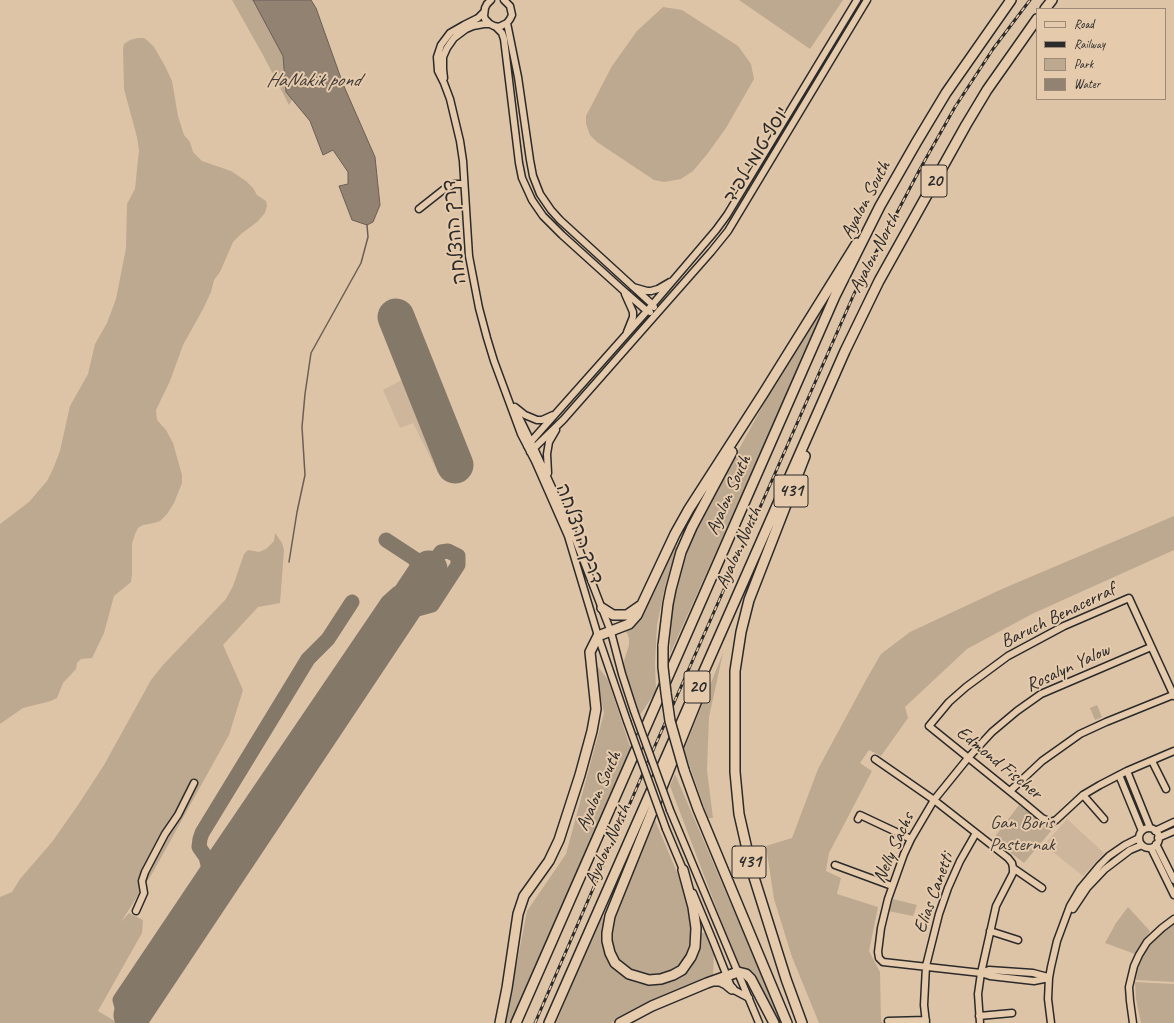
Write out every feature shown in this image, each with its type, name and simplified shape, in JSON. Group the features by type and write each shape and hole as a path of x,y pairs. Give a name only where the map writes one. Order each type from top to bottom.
{"highway":[{"name":"Ayalon South","path":"516,1023 811,349 836,296 880,206 916,143 946,93 1011,0"},
{"path":"1046,8 1052,0"},
{"name":"Ayalon North","path":"549,1023 845,351 879,281 966,124 987,90 1036,21"},
{"path":"500,1023 518,914 524,896 549,861 559,840 592,731 596,710 590,652 598,636 629,624 635,618 675,534 686,515 880,206"},
{"name":"431","path":"802,1023 786,979 752,872 742,830 735,772 735,672 741,632 749,600 845,351"},
{"name":"431","path":"763,394 686,539 671,589 663,646 666,693 670,720 684,770 698,810 787,1023"},
{"path":"602,608 614,615 627,615 641,606"},
{"path":"683,870 693,907 696,928 696,941 691,957 682,970 661,979 649,980 629,974 615,963 610,953 607,941 610,916 716,654 726,621"},
{"path":"620,1023 652,1006 738,972 746,974 752,979 774,1023"},
{"path":"713,981 720,981 732,989"}],"street":[{"path":"491,0 487,4 484,12 485,19 502,33 504,39 519,163 526,189 537,208 554,227 647,311 657,314"},
{"path":"496,27 502,26 510,19 512,10 504,0"},
{"name":"יוסף טומי לפיד","path":"531,447 560,411 707,242 727,215 856,0"},
{"name":"יוסף טומי לפיד","path":"563,420 728,231 867,0"},
{"name":"דרך ההצלחה","path":"484,12 478,18 450,33 441,45 437,62 438,70 444,83 460,141 463,160 469,256 479,308 487,338 521,434 531,447 549,480 574,536 611,632 622,674 670,810 759,1023"},
{"path":"507,23 518,77 533,176 540,194 560,220 653,305 657,314"},
{"name":"דרך ההצלחה","path":"444,83 443,57 449,44 466,29 473,26 490,24"},
{"path":"419,209 443,190 454,184 464,184"},
{"path":"632,286 651,291 658,289 674,280"},
{"path":"624,291 633,312 633,317 624,338"},
{"name":"דרך ההצלחה","path":"500,377 514,406 568,536 598,636 666,829 732,989"},
{"path":"514,406 525,415 537,420 549,418 560,411"},
{"path":"531,447 563,420"},
{"path":"549,480 547,454 553,434 563,420"},
{"name":"Baruch Benacerraf","path":"929,726 949,702 966,687 1008,656 1064,626 1129,598 1151,647"},
{"path":"1010,791 1042,761 1080,734 1174,695 1151,647"},
{"name":"Rosalyn Yalow","path":"968,758 992,732 1017,711 1041,694 1151,647"},
{"name":"Edmond Fischer","path":"929,726 1042,818 1051,822 1056,820 1083,795"},
{"path":"1104,819 1083,795 1100,784 1174,751"},
{"name":"Nelly Sachs","path":"926,966 883,962 879,958 878,952 885,910 892,886 911,839 934,800 968,758"},
{"path":"875,759 934,800 1008,858 1012,863 1013,873 996,906 981,973 978,994 980,1023"},
{"path":"1152,761 1166,789"},
{"path":"1127,771 1153,830 1155,843 1174,895"},
{"path":"1050,1023 1048,999 1049,978 1053,957 1062,926 1074,898 1094,871 1108,856 1139,838 1142,831 1119,775"},
{"path":"136,911 144,894 142,881 145,872 178,815 194,783"},
{"path":"858,819 860,815 911,839"},
{"path":"1142,831 1153,830 1174,822"},
{"path":"1139,838 1142,845 1146,848 1174,831"},
{"name":"Elias Canetti","path":"926,1021 924,1005 926,966 939,914 948,888 960,861 976,833"},
{"path":"1155,843 1174,880"},
{"path":"1062,926 1087,888 1105,869 1130,850 1142,845"},
{"path":"835,865 892,886"},
{"path":"1013,868 1042,888"},
{"path":"1133,1023 1129,987 1134,966 1147,942 1174,919"},
{"path":"990,931 1018,940"},
{"path":"926,966 981,973 989,970 1033,973 1049,978"},
{"path":"732,989 749,998"},
{"path":"979,1016 1012,1013"},
{"path":"889,1023 888,1021 926,1021"}],"shaded area":[{"path":"411,375 452,469 438,473 413,423 400,428 383,390"},
{"path":"1067,819 1104,853 1083,876 1044,845"}],"green space":[{"path":"232,0 263,0 299,88 289,105 263,55"},
{"path":"739,0 843,0 810,49"},
{"path":"663,7 682,10 738,46 751,64 754,79 726,128 693,171 681,179 664,182 654,180 597,142 590,135 586,124 586,116 612,66 637,31"},
{"path":"144,38 154,47 165,66 172,81 178,116 184,135 190,142 193,152 202,161 231,171 246,181 257,195 266,201 267,206 265,213 257,222 233,242 220,272 214,280 211,292 203,309 183,345 170,381 156,410 157,420 166,430 173,443 182,475 182,483 174,503 167,514 160,521 143,525 138,528 132,544 131,582 114,596 104,633 92,658 81,659 77,663 76,669 63,683 57,698 23,708 0,724 0,524 29,502 47,481 60,451 70,406 88,374 95,344 107,323 116,299 126,248 127,204 135,189 139,150 124,89 123,49 124,44 130,40"},
{"path":"836,280 789,389 670,654 671,612 682,567 691,542 708,506 810,319"},
{"path":"1174,516 1174,550 1032,614 967,649 905,707 908,718 881,756 869,750 860,763 872,771 829,853 826,871 841,878 837,894 878,907 869,951 880,972 881,1021 883,1023 819,1023 792,957 774,899 766,846 792,838 818,769 881,654 910,632 1002,589"},
{"path":"275,533 282,543 284,550 280,603 258,607 223,645 243,690 229,735 153,872 121,922 129,913 143,920 142,933 98,1011 118,1023 0,1023 0,897 12,892 20,879 52,842 78,805 104,765 151,680 163,665 226,599 233,586 244,554 248,550 259,552 266,549 274,541"},
{"path":"677,547 665,586 657,625 655,664 656,691 640,715 625,670 624,661 629,645 629,638 626,631 630,627 672,548"},
{"path":"723,653 709,717 707,770 713,818 708,818 684,750"},
{"path":"594,665 599,668 608,680 631,750 513,1023 505,1023 527,911 566,854 604,713"},
{"path":"1097,705 1102,717 1095,720 1090,708"},
{"path":"675,774 782,1023 778,1023 751,973 747,969 738,965 670,786"},
{"name":"Gan Boris Pasternak","path":"1019,805 1051,831 1024,863 993,839"},
{"path":"655,820 684,889 692,928 691,946 688,955 679,967 666,974 649,976 635,973 622,964 615,956 611,933 614,917"},
{"path":"893,899 917,905 913,916 888,911"},
{"path":"1128,907 1150,931 1135,954 1105,943 1116,923"},
{"path":"601,916 604,919 602,941 607,960 616,971 627,979 638,983 655,985 680,978 689,971 696,959 700,948 700,934 706,932 714,953 713,977 653,1001 611,1023 556,1023"},
{"path":"1174,923 1174,982 1136,980 1137,971 1147,948 1161,931"},
{"path":"1135,982 1174,984 1174,1023 1141,1023 1136,999"}],"water":[{"name":"HaNakik pond","path":"253,0 311,0 316,8 343,84 375,157 380,205 373,222 367,225 352,220 339,186 348,184 348,172 333,150 323,155 310,121 286,92 283,56"}],"waterway":[{"path":"289,562 305,475 302,427 311,353 361,263 368,237 367,225"}],"taxiway":[{"path":"208,867 388,602 398,593 406,592 418,573 418,566 415,559 386,540"},
{"path":"399,614 432,605 458,565 458,556 448,551 441,552 429,569"},
{"path":"222,881 210,872 206,857 199,847 202,833 308,659 328,639 352,602"},
{"path":"132,1015 123,1011 120,1000 208,869"}],"runway":[{"path":"396,317 455,465"},
{"path":"132,1015 429,569"}],"railway":[{"path":"535,1023 647,764 854,294 920,169 955,107 993,49 1030,0"}]}
